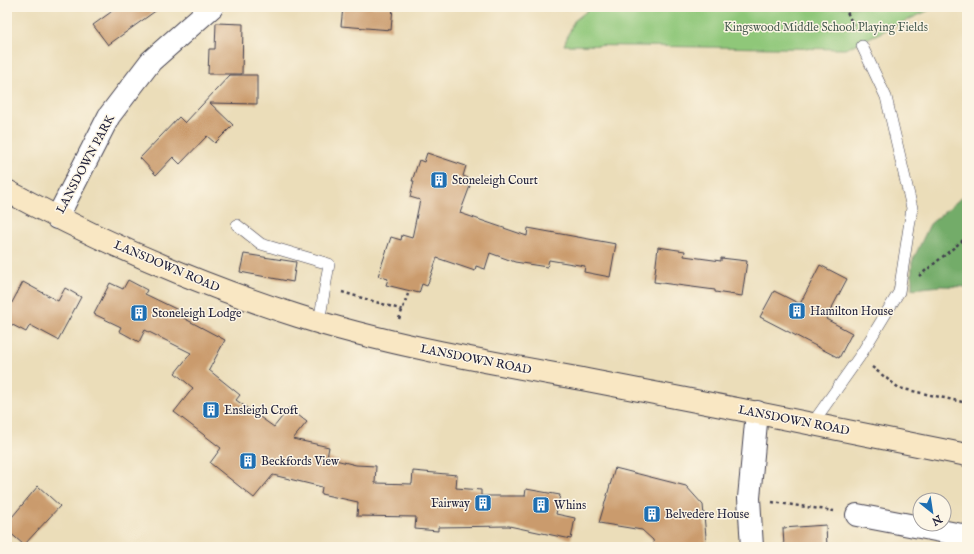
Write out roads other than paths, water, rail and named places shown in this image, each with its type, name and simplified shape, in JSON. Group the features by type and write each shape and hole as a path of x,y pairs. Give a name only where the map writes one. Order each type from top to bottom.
{"street":[{"name":"LANSDOWN PARK","path":"57,218 109,116 150,61 212,7"},
{"name":"LANSDOWN ROAD","path":"7,191 57,218 180,274 319,322 393,343 757,412 967,455"},
{"path":"752,547 750,498 757,412"},
{"path":"857,515 963,539"}],"lane":[{"path":"812,424 860,356 898,292 912,208 886,97 862,46"},
{"path":"237,224 261,244 330,264 319,322"}],"place":[{"name":"Stoneleigh Court","path":"439,180"},
{"name":"Hamilton House","path":"797,311"},
{"name":"Stoneleigh Lodge","path":"139,313"},
{"name":"Ensleigh Croft","path":"211,410"},
{"name":"Beckfords View","path":"248,461"},
{"name":"Fairway","path":"483,503"},
{"name":"Whins","path":"541,505"},
{"name":"Belvedere House","path":"652,514"}],"park label":[{"name":"Kingswood Middle School Playing Fields","path":"826,27"}]}
